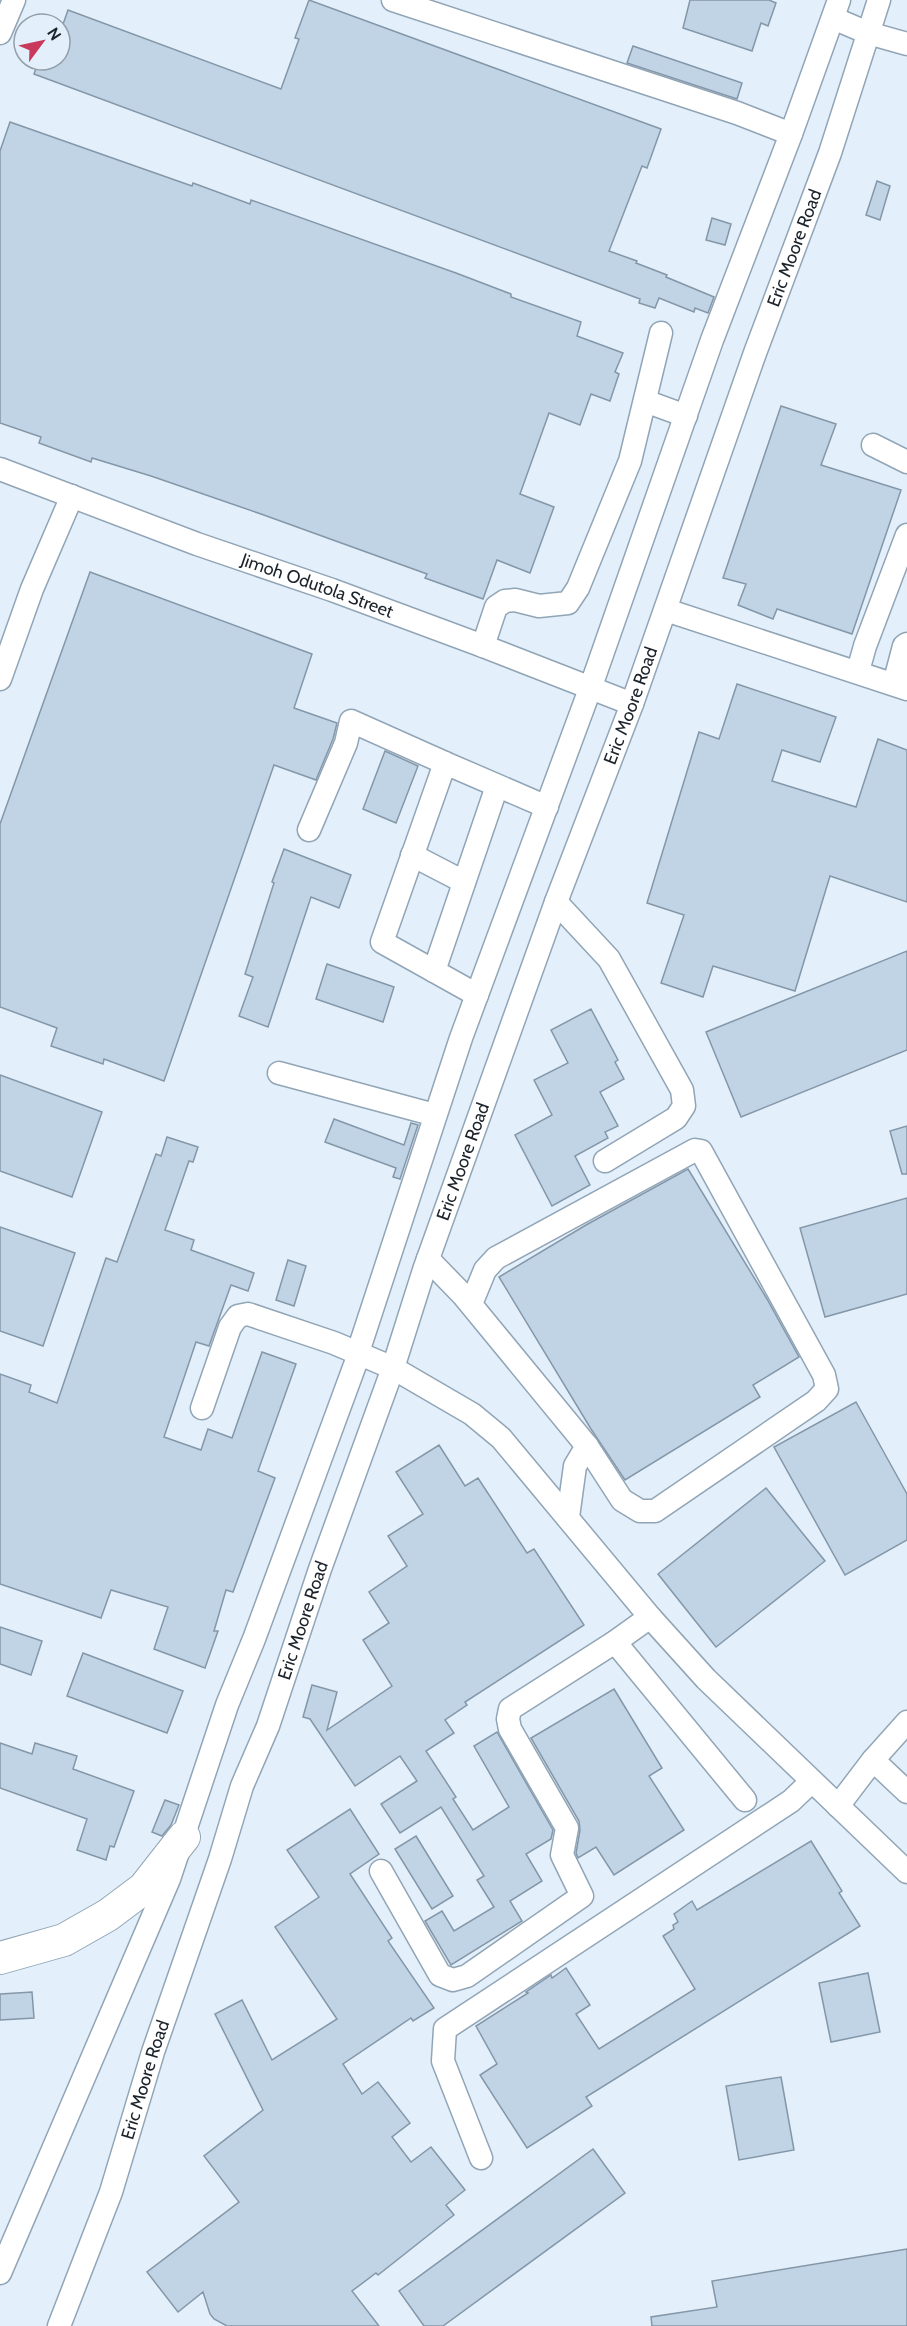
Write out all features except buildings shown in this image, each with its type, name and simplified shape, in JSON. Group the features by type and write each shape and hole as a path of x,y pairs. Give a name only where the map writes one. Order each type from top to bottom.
{"highway":[{"path":"0,1958 64,1940 108,1915 144,1888 184,1837"}],"street":[{"path":"0,33 14,0"},
{"path":"393,0 737,113 791,134"},
{"name":"Eric Moore Road","path":"59,2326 111,2192 153,2052 220,1859 242,1786 268,1726 320,1569 393,1368 428,1259 556,903 666,610 755,353 830,153 879,0"},
{"path":"0,2273 129,1977 184,1837 227,1704 254,1639 359,1354 435,1115 477,995 590,689 712,340 836,9 868,33 907,44"},
{"path":"483,646 496,607 505,601 515,600 539,606 568,603 578,588 630,461 661,333"},
{"path":"645,401 686,416"},
{"path":"873,445 907,462"},
{"name":"Jimoh Odutola Street","path":"0,469 197,544 332,590 483,646 632,704"},
{"path":"0,679 32,589 72,496"},
{"path":"858,671 865,646 907,535"},
{"path":"666,610 900,686 904,646 907,644"},
{"path":"309,830 346,743 351,721 547,807"},
{"path":"445,763 382,942 477,995"},
{"path":"434,971 497,786"},
{"path":"412,855 464,882"},
{"path":"556,903 609,959 682,1090 684,1106 676,1118 605,1161"},
{"path":"279,1073 435,1115"},
{"path":"428,1259 471,1304 587,1446 622,1500 640,1511 656,1510 816,1401 827,1389 824,1375 701,1152 695,1150 496,1258 485,1270 471,1304"},
{"path":"202,1408 230,1327 238,1316 248,1314 334,1343 393,1368 472,1414 501,1438 650,1617 706,1679 907,1872"},
{"path":"568,1517 575,1466 587,1446"},
{"path":"381,1871 440,1975 453,1980 467,1976 582,1896 562,1855 567,1828 510,1729 508,1719 510,1709 650,1617"},
{"path":"615,1642 745,1800"},
{"path":"838,1806 873,1760 907,1722"},
{"path":"873,1760 907,1792"},
{"path":"481,2158 443,2061 445,2029 791,1801 812,1781"}]}
